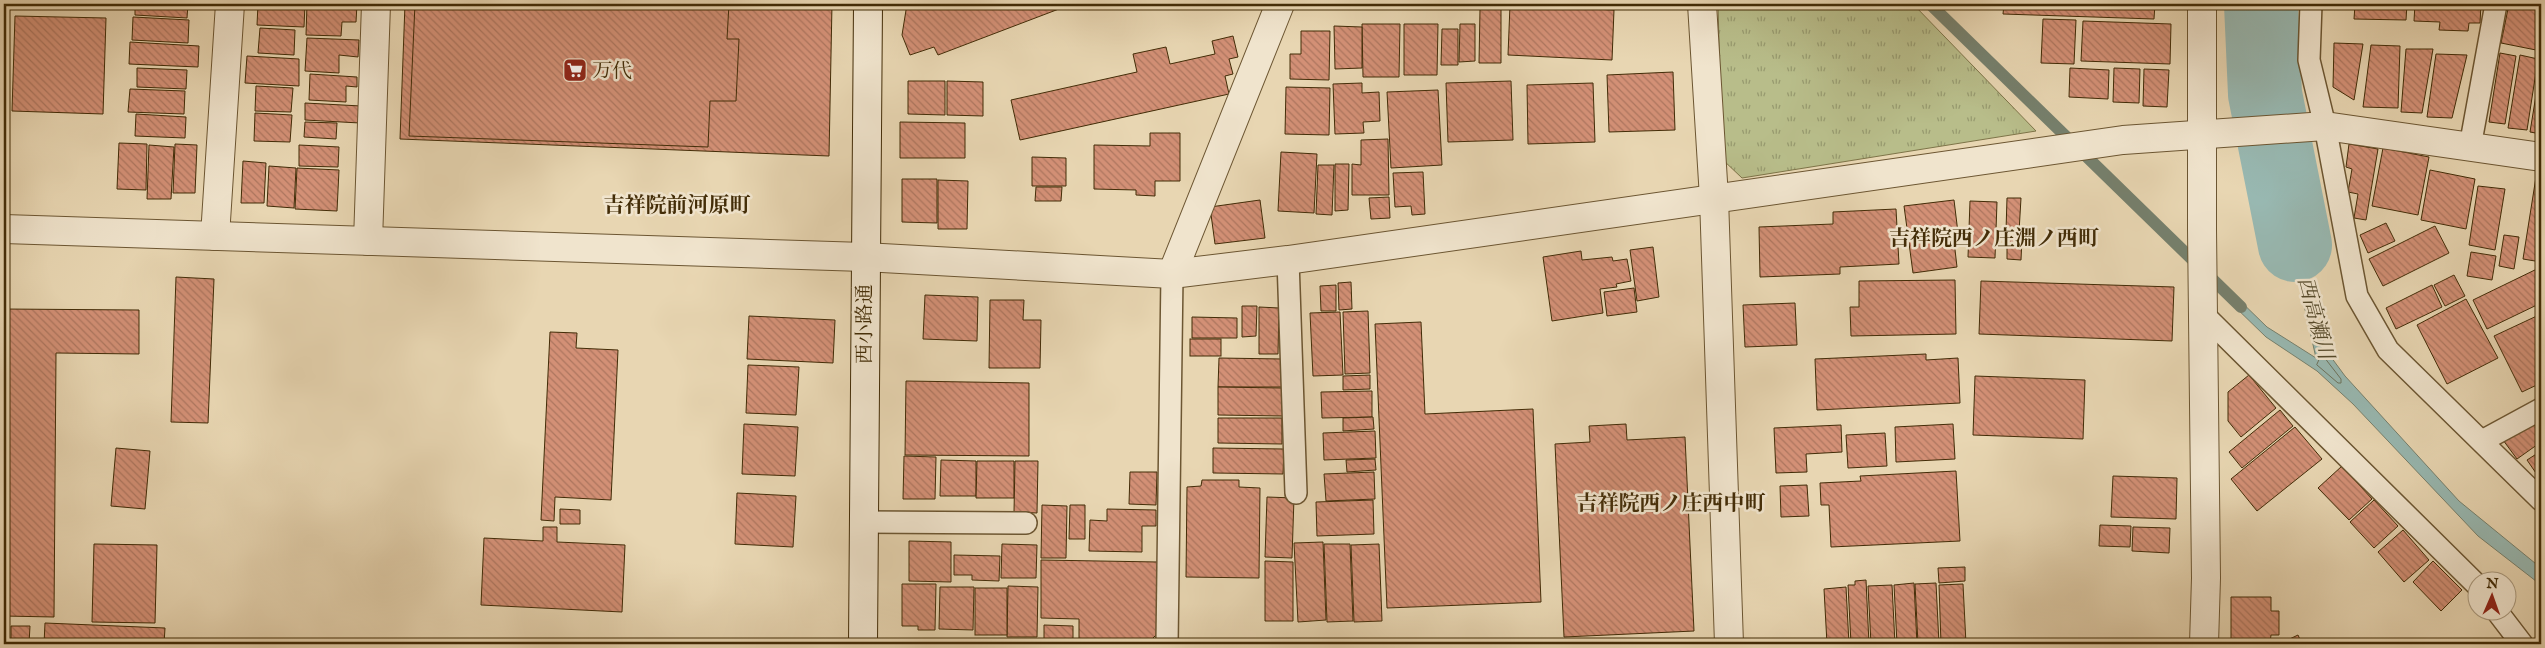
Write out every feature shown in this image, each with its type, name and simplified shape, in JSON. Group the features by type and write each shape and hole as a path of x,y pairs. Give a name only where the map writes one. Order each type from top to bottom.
{"street":[{"path":"215,236 230,4"},
{"path":"368,241 376,4"},
{"name":"西小路通","path":"863,644 864,257 868,4"},
{"path":"1172,274 1280,4"},
{"path":"1702,4 1714,198 1729,644"},
{"path":"2202,4 2214,132 2202,230 2206,578 2204,644"},
{"path":"4,229 864,257 1172,274 1288,260 2123,140 2214,132 2318,127 2541,157"}],"lane":[{"path":"2311,4 2309,60 2318,127 2357,296 2388,350 2541,500"},
{"path":"2470,147 2496,4"},
{"path":"1288,260 1296,493"},
{"path":"1167,644 1172,274"},
{"path":"2203,305 2468,576"},
{"path":"2482,441 2541,409"},
{"path":"863,522 1026,523"},
{"path":"2504,620 2522,644"}],"green space":[{"path":"1718,4 1913,4 2036,131 1742,178 1722,159"}],"water":[{"path":"2268,145 2278,146 2314,315 2328,353 2345,376 2459,501 2541,568 2541,585 2478,536 2353,404 2317,371 2266,337 2230,302 2230,291 2267,327 2316,358"}],"building":[{"path":"135,4 188,4 187,18 135,15"},
{"path":"258,4 305,4 304,27 257,25"},
{"path":"307,4 357,4 356,22 342,22 341,36 306,35"},
{"name":"万代","path":"405,4 832,4 829,156 400,139"},
{"name":"万代","path":"415,4 729,4 727,39 739,39 736,101 710,101 708,147 409,136"},
{"path":"907,4 1072,4 938,55 934,47 910,55 902,35"},
{"path":"2004,4 2155,4 2154,19 2003,14"},
{"path":"2352,4 2407,4 2406,20 2354,19 2355,5"},
{"path":"2415,4 2481,4 2480,23 2469,23 2468,31 2439,30 2440,22 2414,21"},
{"path":"2509,4 2541,5 2541,51 2501,43"},
{"path":"1510,5 1614,10 1612,60 1508,55"},
{"path":"1480,9 1501,9 1501,63 1479,63"},
{"path":"15,16 106,18 103,114 12,111"},
{"path":"133,17 189,20 188,43 132,40"},
{"path":"2043,19 2076,20 2074,64 2041,63"},
{"path":"2083,21 2171,24 2170,64 2081,61"},
{"path":"1362,24 1400,24 1399,77 1363,77"},
{"path":"1404,24 1438,24 1437,75 1404,75"},
{"path":"1460,24 1475,24 1475,61 1459,62"},
{"path":"1334,26 1362,27 1362,68 1335,69"},
{"path":"260,28 295,30 294,55 258,53"},
{"path":"1442,29 1458,29 1458,65 1441,65"},
{"path":"1301,31 1330,31 1329,80 1290,79 1290,54 1301,54"},
{"path":"1233,36 1238,57 1229,59 1233,74 1225,76 1229,94 1020,140 1011,100 1137,72 1133,54 1166,47 1170,64 1215,54 1212,41"},
{"path":"307,38 359,40 358,57 339,55 339,73 305,71"},
{"path":"130,42 199,46 198,67 129,64"},
{"path":"2334,43 2363,44 2354,100 2333,87"},
{"path":"2371,45 2400,46 2398,108 2363,107"},
{"path":"2406,49 2433,49 2422,113 2401,112"},
{"path":"2500,53 2516,56 2505,124 2489,122"},
{"path":"2436,54 2467,55 2452,118 2427,117"},
{"path":"2520,55 2538,59 2527,130 2508,128"},
{"path":"247,56 299,59 299,86 245,83"},
{"path":"2541,64 2541,134 2530,132"},
{"path":"137,68 187,70 186,89 137,87"},
{"path":"2070,68 2109,70 2108,99 2069,97"},
{"path":"2114,68 2140,69 2139,103 2113,102"},
{"path":"2144,69 2169,70 2167,107 2143,106"},
{"path":"1673,72 1675,130 1609,132 1607,75"},
{"path":"310,74 357,77 357,87 346,86 346,102 309,100"},
{"path":"908,81 945,81 945,115 908,114"},
{"path":"947,81 983,82 983,116 947,115"},
{"path":"1511,81 1513,140 1448,142 1446,83"},
{"path":"1362,83 1362,93 1379,92 1380,121 1363,122 1364,133 1335,134 1333,84"},
{"path":"1593,83 1595,142 1528,144 1527,85"},
{"path":"256,86 293,88 291,112 255,111"},
{"path":"1286,87 1330,88 1329,135 1285,134"},
{"path":"130,89 185,91 184,114 128,112"},
{"path":"1438,90 1442,165 1391,168 1387,92"},
{"path":"305,103 361,106 360,123 305,120"},
{"path":"255,113 292,115 290,142 254,141"},
{"path":"136,114 186,117 185,138 135,136"},
{"path":"305,122 337,123 336,139 304,137"},
{"path":"900,122 965,123 965,158 900,158"},
{"path":"1150,133 1180,133 1180,181 1155,181 1155,196 1136,195 1136,190 1094,189 1094,145 1150,146"},
{"path":"1388,139 1389,195 1352,195 1352,164 1361,165 1361,140"},
{"path":"119,143 147,144 146,190 117,189"},
{"path":"175,144 197,145 195,193 173,193"},
{"path":"2349,144 2378,149 2366,220 2354,218 2358,194 2348,192 2352,169 2346,167"},
{"path":"149,145 174,147 171,199 147,199"},
{"path":"299,145 339,147 338,167 299,166"},
{"path":"2383,148 2429,157 2418,215 2372,206"},
{"path":"1281,152 1317,154 1314,213 1278,211"},
{"path":"1032,157 1066,158 1066,186 1032,186"},
{"path":"243,161 266,163 264,203 241,203"},
{"path":"1335,164 1349,164 1348,210 1335,211"},
{"path":"1318,165 1334,165 1332,215 1316,214"},
{"path":"269,166 296,168 294,208 267,206"},
{"path":"297,168 339,170 337,211 295,209"},
{"path":"2430,170 2475,179 2466,229 2421,220"},
{"path":"1423,172 1425,214 1412,215 1411,206 1395,207 1393,173"},
{"path":"2536,177 2541,178 2541,262 2523,259"},
{"path":"902,179 937,179 937,223 902,222"},
{"path":"938,180 968,181 967,229 938,229"},
{"path":"2478,186 2505,189 2495,250 2469,245"},
{"path":"1036,187 1062,187 1061,201 1035,201"},
{"path":"1389,197 1390,218 1371,219 1369,198"},
{"path":"2007,198 2021,198 2019,232 2006,231"},
{"path":"1260,200 1265,238 1215,244 1210,207"},
{"path":"1954,200 1959,241 1954,241 1957,267 1913,273 1904,206"},
{"path":"1970,201 1997,202 1995,258 1968,257"},
{"path":"1896,209 1899,264 1840,267 1840,274 1760,277 1759,227 1833,224 1833,212"},
{"path":"2386,223 2395,241 2368,253 2360,235"},
{"path":"2435,226 2449,253 2383,286 2369,259"},
{"path":"2504,235 2519,237 2514,269 2499,266"},
{"path":"2007,237 2022,238 2021,260 2007,259"},
{"path":"1653,247 1659,297 1637,301 1630,250"},
{"path":"1581,251 1582,260 1612,257 1613,261 1627,259 1631,281 1616,284 1617,287 1600,289 1603,313 1552,321 1543,257"},
{"path":"2471,252 2496,256 2492,280 2467,276"},
{"path":"2541,267 2541,303 2487,329 2473,300"},
{"path":"2454,275 2465,296 2445,306 2434,285"},
{"path":"176,277 214,279 208,423 171,422"},
{"path":"1955,280 1956,334 1851,336 1850,307 1859,307 1859,281"},
{"path":"1981,281 2174,287 2172,341 1979,334"},
{"path":"1351,282 1352,309 1339,310 1338,283"},
{"path":"1336,285 1336,311 1321,311 1320,286"},
{"path":"2432,285 2442,307 2396,329 2386,308"},
{"path":"1634,288 1637,312 1607,316 1604,292"},
{"path":"925,295 978,297 977,341 923,339"},
{"path":"2466,299 2498,358 2447,384 2417,325"},
{"path":"990,300 1024,300 1023,320 1041,320 1040,368 989,368"},
{"path":"1795,303 1797,345 1745,347 1743,305"},
{"path":"1242,306 1257,306 1256,336 1242,337"},
{"path":"1259,307 1279,308 1278,354 1259,354"},
{"path":"4,309 139,310 139,354 56,353 54,617 4,616"},
{"path":"1368,311 1370,373 1345,374 1343,312"},
{"path":"1340,312 1343,375 1313,376 1310,313"},
{"path":"2541,314 2541,383 2522,392 2494,336"},
{"path":"749,316 835,320 833,363 747,359"},
{"path":"1192,317 1237,318 1237,338 1192,338"},
{"path":"1421,322 1425,414 1533,409 1541,602 1387,608 1375,324"},
{"path":"550,332 577,333 576,348 618,350 611,500 555,497 554,521 541,520"},
{"path":"1190,339 1221,339 1221,356 1190,356"},
{"path":"1926,354 1926,360 1958,358 1960,403 1817,410 1815,359"},
{"path":"1219,358 1283,359 1282,387 1218,387"},
{"path":"748,365 799,367 796,415 746,413"},
{"path":"1370,375 1370,389 1343,390 1343,376"},
{"path":"2249,375 2276,408 2241,437 2228,421 2228,392"},
{"path":"1975,376 2085,380 2083,439 1973,435"},
{"path":"906,381 1029,383 1029,456 905,455"},
{"path":"1218,387 1283,388 1283,416 1218,415"},
{"path":"1372,391 1372,417 1322,418 1321,392"},
{"path":"2280,410 2293,426 2242,468 2229,452"},
{"path":"2541,413 2541,442 2517,459 2503,440"},
{"path":"1373,417 1374,429 1343,431 1343,418"},
{"path":"1218,418 1282,418 1282,444 1218,443"},
{"path":"744,424 798,427 795,476 742,474"},
{"path":"1626,424 1627,440 1685,437 1694,631 1564,637 1555,444 1590,442 1589,426"},
{"path":"1953,424 1955,459 1896,462 1895,427"},
{"path":"1841,425 1842,452 1806,454 1807,472 1776,473 1774,428"},
{"path":"2295,427 2322,459 2257,511 2231,479"},
{"path":"1375,431 1376,458 1324,460 1323,433"},
{"path":"1885,433 1887,466 1848,468 1846,435"},
{"path":"116,448 150,451 145,509 111,506"},
{"path":"1213,448 1284,449 1283,474 1213,473"},
{"path":"2541,451 2541,474 2538,476 2527,460"},
{"path":"904,456 936,457 935,499 903,499"},
{"path":"1375,459 1376,470 1347,472 1346,460"},
{"path":"941,460 976,461 976,496 940,496"},
{"path":"977,461 1014,461 1014,498 976,498"},
{"path":"1015,461 1038,461 1037,513 1014,512"},
{"path":"2342,466 2372,499 2349,520 2318,488"},
{"path":"1956,471 1960,541 1831,547 1829,505 1821,505 1820,483 1861,481 1860,476"},
{"path":"1130,472 1157,472 1156,505 1129,504"},
{"path":"1374,472 1375,499 1326,501 1324,474"},
{"path":"2113,476 2177,478 2176,519 2111,517"},
{"path":"1202,480 1239,480 1239,487 1260,488 1259,578 1186,577 1187,487 1201,486"},
{"path":"1807,485 1809,516 1781,517 1780,486"},
{"path":"737,493 796,496 793,547 735,544"},
{"path":"1267,497 1294,498 1292,558 1265,557"},
{"path":"1373,500 1374,534 1317,536 1316,502"},
{"path":"2374,500 2398,526 2374,548 2350,522"},
{"path":"1042,505 1067,506 1066,558 1041,558"},
{"path":"1070,505 1085,505 1085,539 1069,539"},
{"path":"560,509 580,510 580,524 560,524"},
{"path":"1107,509 1156,510 1156,526 1142,526 1142,552 1089,551 1090,520 1107,521"},
{"path":"2100,525 2131,526 2130,547 2099,546"},
{"path":"543,527 557,527 557,542 625,545 622,612 481,605 484,538 543,541"},
{"path":"2133,527 2170,528 2169,553 2132,551"},
{"path":"2403,530 2429,560 2404,582 2378,552"},
{"path":"909,541 951,542 951,582 909,581"},
{"path":"1323,542 1326,620 1298,622 1294,543"},
{"path":"94,544 157,545 155,623 92,622"},
{"path":"1002,544 1037,545 1036,578 1001,578"},
{"path":"1324,544 1350,544 1353,621 1327,622"},
{"path":"1379,544 1382,621 1354,622 1351,545"},
{"path":"954,555 1000,556 999,581 972,580 972,575 954,575"},
{"path":"1041,560 1158,562 1157,634 1147,644 1079,644 1079,619 1041,618"},
{"path":"1265,561 1293,562 1293,621 1265,621"},
{"path":"2433,561 2462,590 2441,611 2413,582"},
{"path":"1965,567 1965,581 1939,583 1938,568"},
{"path":"1866,580 1869,644 1851,644 1848,585 1855,585 1855,581"},
{"path":"1914,583 1917,644 1897,644 1894,585"},
{"path":"1936,583 1939,644 1918,644 1915,584"},
{"path":"902,584 936,584 935,630 918,630 918,626 902,626"},
{"path":"1963,584 1966,644 1941,644 1939,585"},
{"path":"1892,585 1895,644 1871,644 1868,586"},
{"path":"1008,586 1038,587 1037,637 1007,637"},
{"path":"940,587 974,587 973,630 939,629"},
{"path":"1846,587 1849,644 1827,644 1824,589"},
{"path":"975,588 1007,588 1007,635 975,635"},
{"path":"2231,597 2271,597 2271,611 2279,611 2279,635 2271,635 2270,643 2231,643"},
{"path":"45,623 165,628 164,644 44,644"},
{"path":"1044,625 1073,626 1073,644 1044,644"},
{"path":"11,626 30,626 29,644 11,644"},
{"path":"2298,635 2302,644 2279,644"}],"waterway":[{"path":"1930,4 2241,307"},
{"name":"西高瀬川","path":"2261,4 2265,94 2295,245"}],"place":[{"name":"万代","path":"575,70"}],"district":[{"name":"吉祥院前河原町","path":"677,205"},
{"name":"吉祥院西ノ庄淵ノ西町","path":"1994,238"},
{"name":"吉祥院西ノ庄西中町","path":"1671,503"}]}
